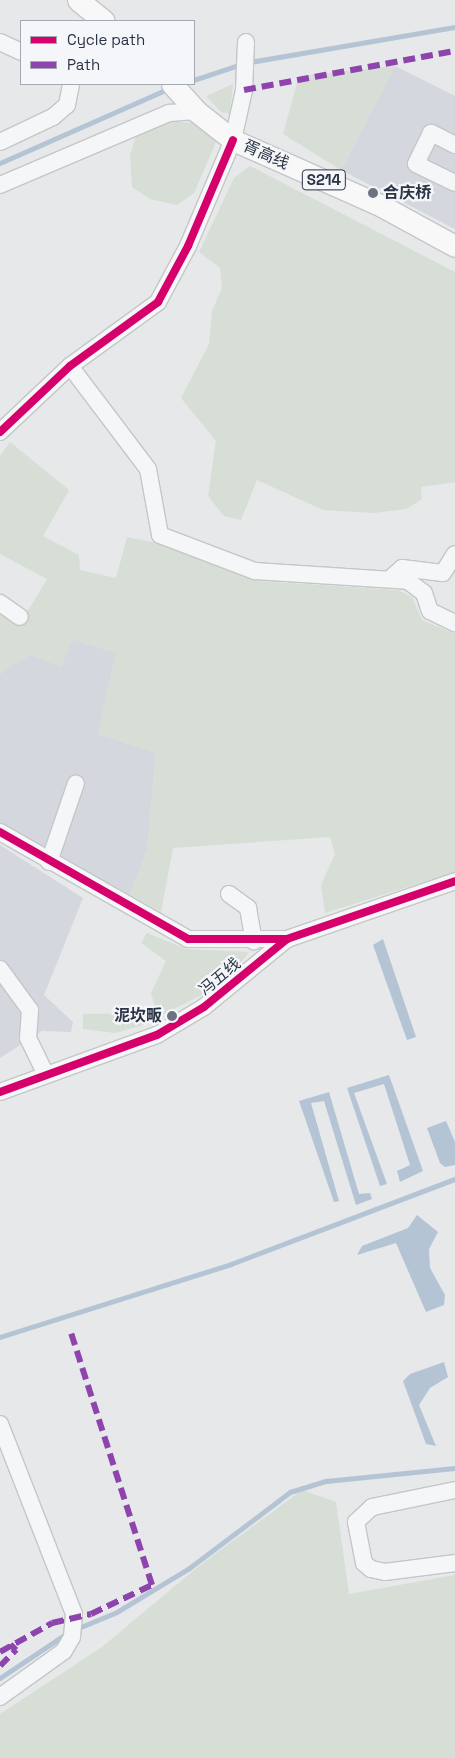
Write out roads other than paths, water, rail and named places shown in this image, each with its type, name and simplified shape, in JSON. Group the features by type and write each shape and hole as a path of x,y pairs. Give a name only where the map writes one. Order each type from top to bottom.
{"main road":[{"path":"84,10 102,20"},
{"name":"胥高线","path":"173,85 196,111 233,140 380,205 455,246"}],"street":[{"path":"0,42 20,52"},
{"path":"0,432 70,366 158,302 188,246 233,140 244,90 246,42"},
{"path":"0,142 53,117 67,105 71,85"},
{"path":"0,185 169,113 196,111"},
{"path":"455,145 431,133 416,164 455,183"},
{"path":"70,366 148,469 160,534 255,571 391,578 408,581 424,593 430,611 455,623"},
{"path":"391,578 402,568 443,572 455,554"},
{"path":"0,602 20,617"},
{"path":"49,862 76,783"},
{"path":"0,832 49,862 188,939 254,941 287,939"},
{"name":"冯五线","path":"0,1092 156,1035 204,1007 287,939 455,881"},
{"path":"229,894 248,908 254,941"},
{"path":"0,969 30,1010 28,1038 45,1074"},
{"path":"0,1424 74,1614 72,1637 64,1651 0,1697"},
{"path":"455,1490 372,1507 356,1522 364,1563 371,1569 385,1572 455,1563"}],"water":[{"path":"383,939 416,1037 407,1040 373,945"},
{"path":"389,1075 423,1171 400,1182 397,1171 410,1165 384,1084 354,1093 387,1184 380,1186 347,1088"},
{"path":"329,1092 359,1194 370,1193 372,1199 356,1205 324,1101 311,1103 339,1201 334,1202 299,1101"},
{"path":"446,1121 455,1142 455,1165 445,1167 440,1163 427,1128"},
{"path":"417,1215 438,1232 429,1249 430,1268 445,1295 444,1305 426,1312 396,1243 357,1255 362,1246 408,1228"},
{"path":"444,1362 448,1377 430,1388 419,1405 436,1446 426,1444 403,1381 410,1374"}],"waterway":[{"path":"250,62 455,27"},
{"path":"195,80 242,64"},
{"path":"0,163 168,89"},
{"path":"0,1337 231,1264 455,1179"},
{"path":"76,1629 117,1612 188,1569 290,1492 326,1481 455,1468"},
{"path":"0,1678 69,1632"}],"place":[{"name":"合庆桥","path":"373,193"},
{"name":"泥坎畈","path":"172,1016"}]}
